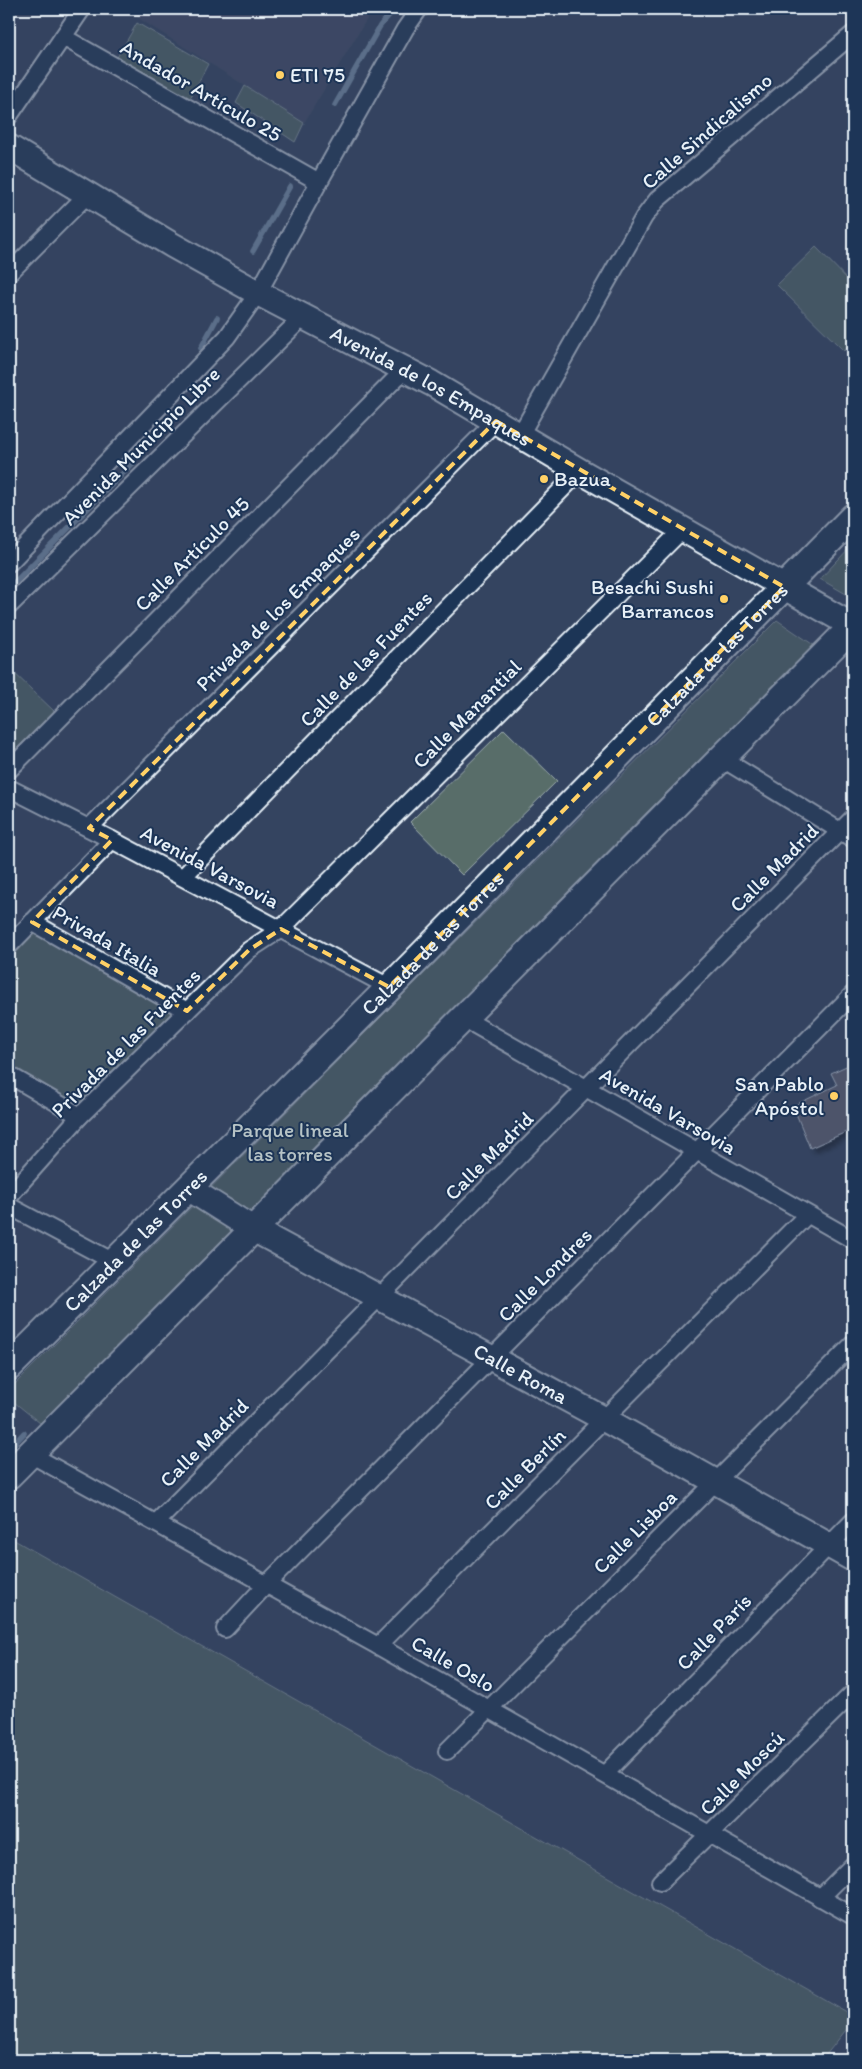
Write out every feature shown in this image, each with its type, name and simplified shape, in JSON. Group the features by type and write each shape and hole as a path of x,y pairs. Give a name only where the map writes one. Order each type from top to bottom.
{"main road":[{"name":"Avenida de los Empaques","path":"9,147 87,195 258,293 405,369 853,626"},
{"name":"Calzada de las Torres","path":"9,1367 390,987 853,517"},
{"path":"9,1475 853,626"},
{"name":"Calle Roma","path":"188,1188 253,1229 604,1419 853,1559"}],"street":[{"path":"9,116 82,9"},
{"name":"Avenida Municipio Libre","path":"9,563 227,337 258,293 405,29 419,9"},
{"name":"Calle Sindicalismo","path":"520,434 644,217 657,200 853,34"},
{"name":"Andador Artículo 25","path":"63,37 319,182"},
{"path":"9,273 87,195"},
{"name":"Avenida Municipio Libre","path":"9,606 303,317"},
{"name":"Calle Artículo 45","path":"9,770 405,369"},
{"name":"Privada de los Empaques","path":"89,828 496,421"},
{"name":"Calle de las Fuentes","path":"183,877 580,471"},
{"name":"Calle Manantial","path":"281,929 683,529"},
{"path":"721,758 847,836"},
{"name":"Avenida Varsovia","path":"9,788 183,877 390,987"},
{"name":"Calle Madrid","path":"156,1523 587,1088 847,836 853,818"},
{"path":"9,946 112,840"},
{"name":"Privada Italia","path":"32,922 187,1011"},
{"name":"Privada de las Fuentes","path":"9,1196 80,1116 249,950 281,929"},
{"name":"Calle Londres","path":"225,1629 266,1585 853,994"},
{"name":"Avenida Varsovia","path":"463,1018 853,1240"},
{"path":"9,1075 80,1116"},
{"path":"9,1206 114,1262"},
{"name":"Calle Berlín","path":"378,1646 807,1215"},
{"name":"Calle Lisboa","path":"447,1751 853,1344"},
{"name":"Calle Oslo","path":"30,1454 378,1646 853,1916"},
{"name":"Calle París","path":"605,1774 853,1521"},
{"name":"Calle Moscú","path":"660,1882 853,1692"},
{"path":"820,1898 853,1865"}],"highlighted area":[{"path":"496,421 784,587 389,987 281,929 249,950 187,1011 32,922 112,840 89,828"}],"shaded area":[{"name":"ETI 75","path":"124,9 373,9 304,123"}],"green space":[{"path":"137,23 208,64 186,106 112,66"},
{"path":"245,86 304,123 295,142 236,103"},
{"path":"816,247 853,285 853,342 844,351 777,285"},
{"path":"853,544 853,598 820,579"},
{"name":"Parque lineal las torres","path":"777,620 815,646 653,806 237,1229 40,1423 9,1398 9,1390"},
{"path":"9,668 55,712 9,758"},
{"path":"504,729 557,781 462,875 410,822"},
{"path":"29,929 174,1014 79,1106 9,1064 9,950"},
{"path":"9,1537 853,2016 853,2021 822,2060 9,2060"}],"building":[{"name":"San Pablo Apóstol","path":"853,1063 853,1129 810,1148 793,1106 837,1085 831,1073"}],"waterway":[{"path":"335,105 380,26 394,9"},
{"path":"253,251 290,186"},
{"path":"201,348 217,318"},
{"path":"9,588 134,462"},
{"path":"9,1449 24,1433"}],"place":[{"name":"ETI 75","path":"280,75"},
{"name":"Bazua","path":"544,479"},
{"name":"Besachi Sushi Barrancos","path":"724,599"},
{"name":"San Pablo Apóstol","path":"834,1096"}]}
